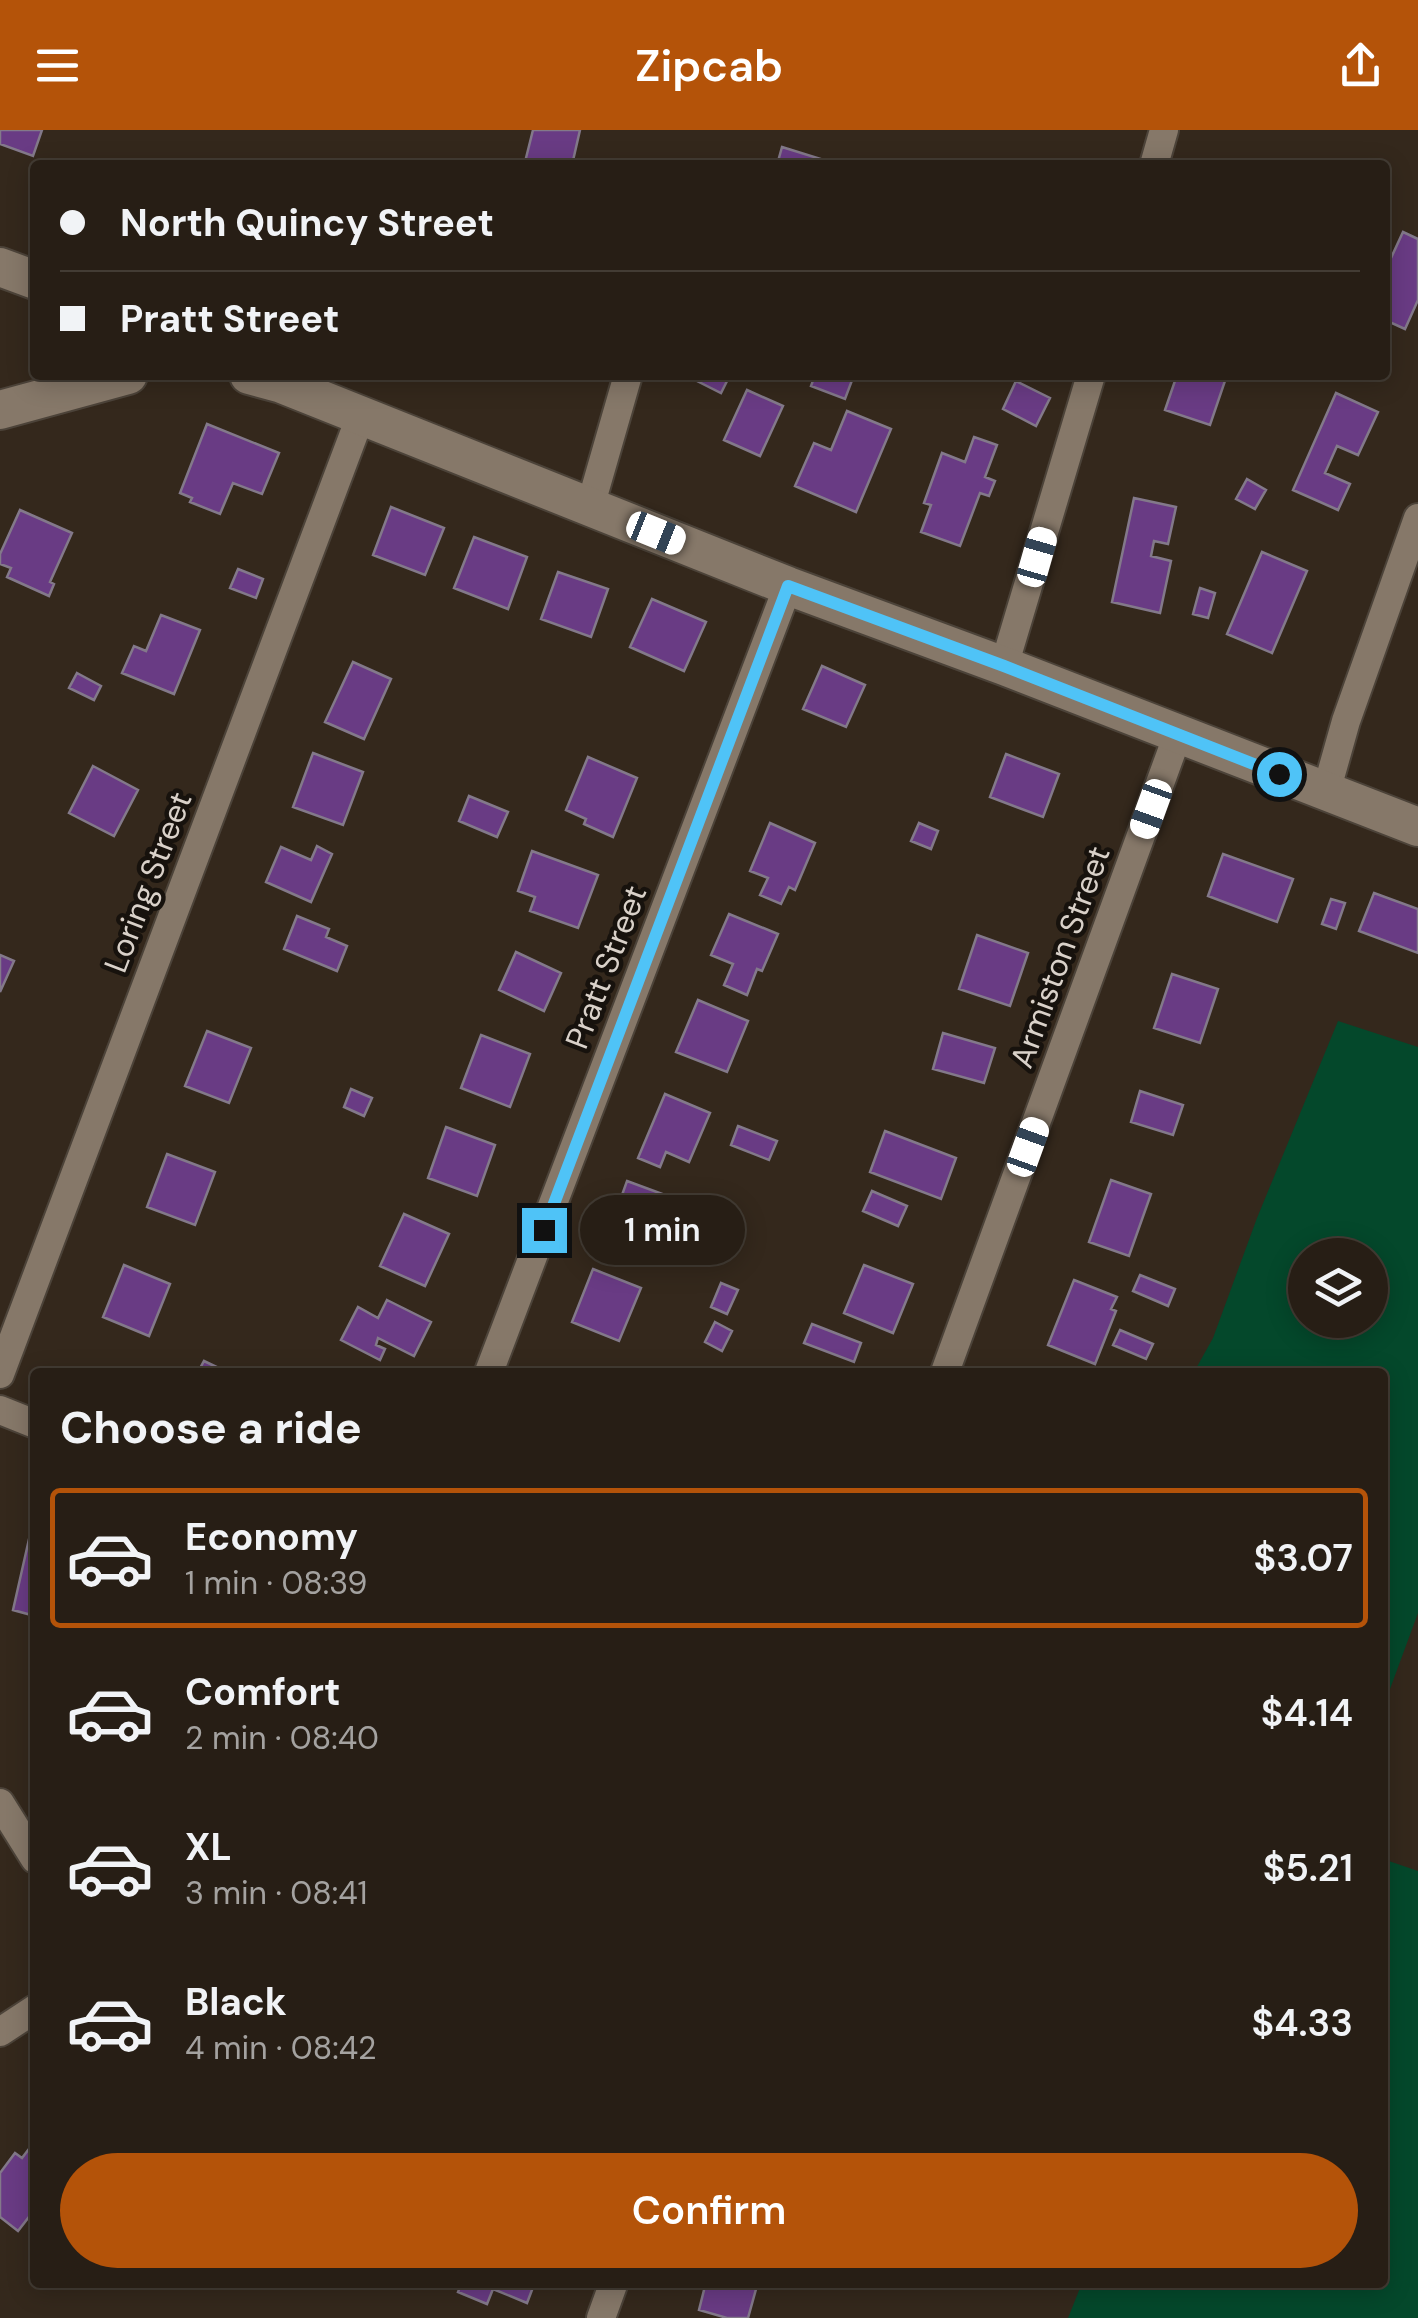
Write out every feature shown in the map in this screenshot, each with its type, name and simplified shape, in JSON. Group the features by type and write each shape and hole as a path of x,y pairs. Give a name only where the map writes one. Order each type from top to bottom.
{"main road":[{"path":"0,266 30,278"},
{"path":"0,410 110,380"},
{"path":"267,380 788,586 1418,827"}],"street":[{"path":"1155,160 1164,130"},
{"path":"590,507 627,380"},
{"path":"1004,666 1090,380"},
{"name":"Loring Street","path":"0,1374 361,415"},
{"path":"1326,792 1346,721 1418,518"},
{"name":"Pratt Street","path":"491,1368 788,586"},
{"name":"Armiston Street","path":"947,1368 1178,734"},
{"path":"0,1410 30,1422"},
{"path":"0,1803 30,1851"},
{"path":"0,2032 30,2011"},
{"path":"601,2318 612,2288"}],"green space":[{"path":"1338,1021 1418,1047 1418,1613 1388,1694 1388,1368 1196,1368 1213,1338 1257,1218"},
{"path":"1388,1861 1418,1871 1418,2318 1068,2318 1080,2288 1388,2288"}],"building":[{"path":"0,130 42,130 33,156 0,144"},
{"path":"533,130 580,130 573,160 526,158"},
{"path":"782,147 824,160 778,160"},
{"path":"1403,232 1418,239 1418,300 1405,329 1390,322 1390,260"},
{"path":"695,380 728,380 721,393"},
{"path":"813,380 852,380 845,399 811,386"},
{"path":"1175,380 1225,380 1210,425 1165,410"},
{"path":"1016,381 1050,398 1036,426 1003,409"},
{"path":"747,390 783,406 760,456 724,440"},
{"path":"1336,393 1378,412 1358,455 1337,446 1325,473 1350,484 1338,510 1293,490"},
{"path":"847,411 891,429 856,512 795,486 814,443 831,450"},
{"path":"207,424 279,453 262,494 233,483 220,514 190,502 192,498 180,493"},
{"path":"974,437 997,445 985,477 995,481 989,496 980,493 960,546 921,532 931,505 924,503 942,453 965,462"},
{"path":"1247,479 1266,490 1255,509 1236,499"},
{"path":"1134,498 1176,507 1168,544 1154,541 1151,556 1171,561 1160,613 1112,602"},
{"path":"391,507 444,528 425,575 373,555"},
{"path":"20,510 72,533 50,582 54,584 49,596 7,577 11,568 0,564 0,554"},
{"path":"474,537 527,557 508,609 454,588"},
{"path":"1262,552 1307,571 1272,653 1227,634"},
{"path":"238,569 263,579 256,598 230,588"},
{"path":"558,572 608,589 591,637 541,619"},
{"path":"1200,588 1215,593 1208,618 1193,614"},
{"path":"652,599 706,622 684,671 630,647"},
{"path":"161,615 200,630 174,694 122,673 134,646 146,651"},
{"path":"353,662 391,679 364,739 325,722"},
{"path":"822,666 865,685 846,727 803,709"},
{"path":"77,673 101,686 94,700 69,688"},
{"path":"313,753 363,772 343,825 293,807"},
{"path":"1006,754 1059,774 1043,817 990,797"},
{"path":"588,757 637,778 613,837 584,824 586,819 566,810"},
{"path":"93,766 138,790 114,836 69,813"},
{"path":"469,796 508,812 497,837 459,821"},
{"path":"770,823 815,843 795,890 789,887 781,904 760,895 768,878 750,871"},
{"path":"919,823 938,831 931,849 911,841"},
{"path":"317,846 332,854 311,902 266,882 281,847 311,860"},
{"path":"532,851 598,875 578,928 530,911 535,897 518,891"},
{"path":"1223,854 1293,879 1277,922 1208,896"},
{"path":"1374,893 1418,909 1418,953 1359,931"},
{"path":"1331,899 1345,903 1336,929 1322,924"},
{"path":"729,914 778,934 747,995 724,985 733,964 711,955"},
{"path":"297,916 329,929 326,937 347,946 337,971 284,949"},
{"path":"977,935 1028,953 1010,1006 959,989"},
{"path":"516,952 561,973 544,1011 499,990"},
{"path":"0,955 14,961 0,992"},
{"path":"1172,974 1218,989 1200,1043 1154,1028"},
{"path":"698,1000 748,1021 727,1072 676,1052"},
{"path":"207,1031 251,1048 229,1103 185,1086"},
{"path":"943,1033 995,1048 984,1083 933,1069"},
{"path":"481,1035 530,1054 510,1107 461,1088"},
{"path":"351,1089 372,1098 364,1116 344,1107"},
{"path":"1140,1091 1183,1105 1173,1135 1131,1122"},
{"path":"665,1094 710,1113 689,1162 666,1152 660,1167 638,1158"},
{"path":"738,1126 777,1141 769,1160 731,1145"},
{"path":"446,1127 495,1145 477,1196 428,1178"},
{"path":"885,1131 956,1158 941,1199 870,1172"},
{"path":"167,1154 215,1172 195,1225 147,1207"},
{"path":"1111,1180 1151,1194 1129,1256 1089,1242"},
{"path":"627,1181 676,1199 656,1252 608,1234"},
{"path":"872,1191 907,1206 898,1226 863,1211"},
{"path":"404,1214 449,1234 425,1286 380,1266"},
{"path":"124,1265 170,1284 149,1336 103,1317"},
{"path":"864,1265 913,1284 893,1333 844,1313"},
{"path":"593,1269 641,1288 619,1341 572,1322"},
{"path":"1140,1275 1175,1289 1168,1306 1133,1291"},
{"path":"1074,1280 1117,1297 1111,1309 1116,1311 1095,1364 1048,1345"},
{"path":"721,1283 738,1290 727,1314 711,1307"},
{"path":"387,1300 431,1322 414,1356 378,1338 376,1345 385,1349 380,1360 341,1340 358,1307 378,1318"},
{"path":"715,1322 732,1331 722,1351 705,1342"},
{"path":"812,1324 861,1343 854,1362 804,1343"},
{"path":"1120,1330 1153,1344 1146,1359 1113,1345"},
{"path":"204,1361 219,1368 200,1368"},
{"path":"30,1535 30,1615 13,1610"},
{"path":"30,2148 30,2215 18,2231 0,2217 0,2173 15,2153 22,2158"},
{"path":"460,2288 533,2288 527,2303 493,2289 487,2304 458,2292"},
{"path":"704,2288 756,2288 748,2318 727,2318 699,2310"}],"route":[{"path":"544,1230 788,586 1279,774"}]}
